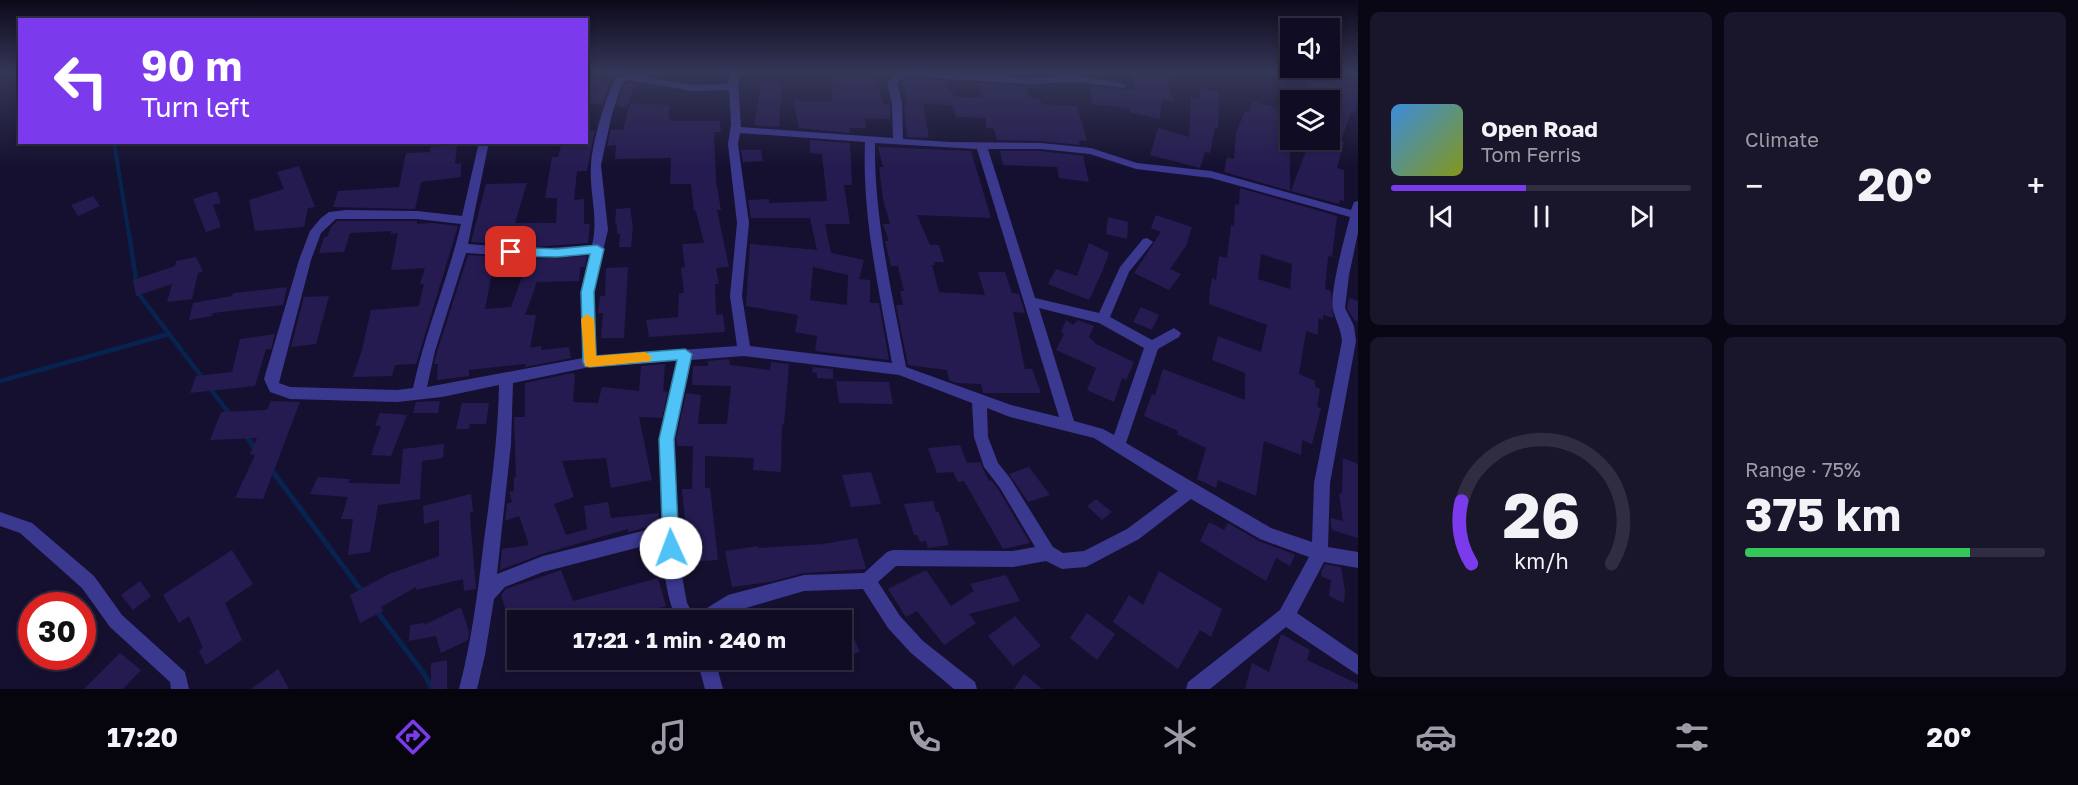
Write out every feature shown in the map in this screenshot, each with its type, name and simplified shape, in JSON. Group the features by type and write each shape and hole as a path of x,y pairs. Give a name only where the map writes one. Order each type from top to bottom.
{"street":[{"path":"590,362 587,292 602,219 596,165 610,104"},
{"path":"734,104 733,144 743,223 736,296 744,351"},
{"path":"897,104 898,141"},
{"path":"735,130 982,146 1041,146 1091,151 1136,166 1211,175 1357,210 1354,243 1339,308 1347,326 1349,341 1322,483 1320,553 1286,616 1195,689"},
{"path":"870,138 869,181 873,219 900,370"},
{"path":"419,393 428,351 459,259 484,144"},
{"path":"982,146 1068,424"},
{"path":"468,221 417,215 346,214 333,215 325,221 316,231 305,260 272,386 276,390 290,393 397,396 590,362 744,351 900,370 1010,411 1098,433 1266,534 1320,553 1358,560"},
{"path":"1103,319 1124,270 1148,242"},
{"path":"460,248 532,253 597,249"},
{"path":"1029,301 1103,319 1152,346"},
{"path":"1118,445 1152,346 1174,333"},
{"path":"682,610 672,565 667,439 685,354"},
{"path":"468,689 478,656 507,411 506,378"},
{"path":"979,400 984,452 1047,553 1062,561 1086,560 1133,534 1191,490"},
{"path":"0,519 26,528 88,582 116,621 179,678 180,689"},
{"path":"485,596 499,581 525,570 594,549 670,532"},
{"path":"718,610 728,604 804,583 867,581 893,558 1013,559 1047,553"},
{"path":"867,581 894,622 917,647 968,689"},
{"path":"1286,616 1358,666"},
{"path":"709,670 714,689"}],"building":[{"path":"618,104 628,104 627,107 617,106"},
{"path":"630,104 670,105 668,117 670,121 720,121 721,132 714,132 716,181 721,210 717,210 729,267 716,268 719,284 715,284 716,315 723,314 725,332 649,337 646,320 678,317 679,293 684,293 681,268 685,267 682,244 704,243 696,211 694,211 691,184 670,184 671,158 615,159 616,145 607,146 611,130 623,130"},
{"path":"757,104 781,104 779,127 754,125"},
{"path":"794,104 890,104 890,119 865,118 866,128 849,128 850,133 799,128"},
{"path":"923,104 929,138 907,137 904,105"},
{"path":"928,104 1077,106 1087,141 1079,140 1080,145 997,140 994,129 986,128 986,118 956,117 953,105"},
{"path":"1093,104 1161,104 1160,119 1130,112 1130,108"},
{"path":"1191,104 1219,104 1218,128 1215,128 1210,153 1205,152 1200,168 1150,155 1158,128 1189,137"},
{"path":"1251,104 1264,104 1280,108 1280,150 1290,150 1290,191 1224,172 1227,157 1234,159 1236,133 1245,111 1249,112"},
{"path":"1340,104 1357,104 1356,113 1351,112 1341,141 1344,142 1337,168 1344,170 1344,201 1340,200 1339,204 1291,191 1306,150 1340,150"},
{"path":"588,131 595,131 587,171 577,171 574,200 584,199 584,224 590,224 588,243 532,247 471,242 486,184 527,183 515,223 556,223 557,198 545,198 552,157 558,157 561,144 588,144"},
{"path":"810,140 850,143 852,185 844,185 850,224 825,224 831,253 864,260 859,279 870,280 870,303 879,303 889,360 815,351 817,336 795,332 798,315 746,306 750,244 817,250 810,218 751,218 748,200 769,199 769,203 827,201 822,154 810,153","holes":["813,267 848,275 847,305 810,300"]},
{"path":"457,145 455,164 461,163 461,177 421,182 415,209 333,207 338,191 399,187 406,153 430,152 430,147"},
{"path":"878,147 971,151 991,218 917,215 930,245 939,245 944,262 934,262 935,265 932,265 939,292 985,295 978,272 1005,272 1012,293 1019,294 1025,313 1013,312 1025,369 1032,369 1041,393 983,393 981,384 956,383 949,380 947,370 908,365 896,305 903,305 900,291 904,291 898,266 891,266 885,241 889,241 883,224 890,224 883,199 879,167 883,167"},
{"path":"741,150 761,150 763,161 743,162"},
{"path":"1000,151 1041,151 1083,156 1089,182 1059,178 1057,167 1003,165"},
{"path":"299,166 315,207 308,208 304,227 255,231 249,200 284,189 277,172"},
{"path":"1240,188 1337,216 1332,257 1328,256 1325,289 1331,291 1333,318 1323,315 1323,320 1318,318 1318,335 1306,331 1299,374 1315,381 1315,387 1320,389 1317,407 1321,408 1312,444 1302,440 1301,455 1264,441 1256,496 1218,480 1216,488 1197,479 1206,448 1177,434 1178,431 1144,416 1152,394 1155,395 1163,369 1245,400 1245,373 1212,360 1218,336 1261,352 1267,325 1209,304 1212,278 1216,280 1219,256 1227,258 1231,225 1234,226 1235,204 1239,205","holes":["1261,254 1292,264 1290,289 1258,279"]},
{"path":"217,191 221,203 213,205 221,227 206,232 193,199"},
{"path":"93,196 100,206 78,216 71,205"},
{"path":"630,208 633,227 631,247 619,247 620,234 617,234 617,225 615,225 616,209"},
{"path":"1156,215 1192,227 1186,246 1170,269 1181,274 1169,290 1134,273 1161,232 1151,228"},
{"path":"1108,217 1128,222 1127,239 1106,234"},
{"path":"337,221 417,221 417,224 458,226 416,364 395,365 392,376 353,377 371,310 419,306 424,284 420,284 425,268 391,270 398,233 391,234 391,231 350,233 344,252 319,253 324,237 327,237 331,227"},
{"path":"1089,243 1109,253 1089,300 1048,284 1056,269 1077,276"},
{"path":"468,255 532,259 587,256 585,267 580,267 579,281 537,282 525,315 536,315 530,348 541,346 541,350 569,347 571,358 525,367 525,364 469,370 469,376 437,380 438,364 434,364","holes":["526,266 511,307 485,309 493,268"]},
{"path":"196,257 203,272 198,273 192,299 167,302 172,284 136,296 133,280 175,266 176,261"},
{"path":"628,267 624,338 601,338 603,313 598,313 600,296 605,296 606,268"},
{"path":"287,287 283,305 213,313 212,316 189,320 193,303 232,296 233,293"},
{"path":"329,296 316,344 291,347 304,297"},
{"path":"1349,298 1358,301 1358,322 1354,320 1347,308"},
{"path":"1141,307 1159,315 1152,330 1133,322"},
{"path":"1066,320 1073,325 1078,320 1094,326 1089,337 1096,344 1134,362 1126,380 1122,378 1114,402 1087,390 1096,368 1056,350 1064,334 1061,332"},
{"path":"275,334 271,349 266,349 255,386 190,393 196,376 232,372 240,339"},
{"path":"729,359 730,365 770,370 771,362 789,364 784,425 782,424 781,472 753,470 754,458 705,456 705,488 710,488 718,560 689,562 682,489 692,489 693,446 677,446 676,439 686,393 701,395 698,424 727,424 731,386 692,385 693,366 708,366 708,361"},
{"path":"665,364 663,391 668,392 662,418 639,417 652,480 611,488 606,458 562,461 574,497 554,504 566,535 587,529 584,506 608,502 611,518 659,513 657,525 628,532 628,529 542,554 500,570 502,549 529,545 519,516 505,521 507,504 512,502 509,492 514,491 514,477 516,477 514,417 525,417 525,383 572,373 575,375 573,402 598,403 602,387 639,391 641,366"},
{"path":"813,367 833,369 833,379 817,378 817,373 812,372"},
{"path":"836,381 889,382 893,404 839,403"},
{"path":"271,401 300,402 263,499 235,498 255,455 250,454 257,438 210,440 221,412 267,410"},
{"path":"440,401 438,413 413,413 416,402"},
{"path":"462,403 489,403 486,424 470,424 469,429 456,429"},
{"path":"380,413 407,415 391,456 371,455 381,426 375,426"},
{"path":"444,444 443,458 422,461 420,499 378,505 370,552 348,555 353,519 341,519 348,497 310,494 318,477 350,479 348,483 400,484 403,449"},
{"path":"960,445 967,463 980,462 989,481 991,480 998,489 1030,543 1003,549 964,481 958,482 953,472 937,473 928,448"},
{"path":"1343,458 1358,464 1358,538 1332,530 1331,518 1343,521 1339,493 1342,494"},
{"path":"1029,467 1050,495 1028,502 1009,474"},
{"path":"871,472 881,504 851,507 842,475"},
{"path":"471,494 473,512 470,512 476,589 464,591 463,579 416,590 416,587 381,607 383,611 360,623 350,595 389,574 439,556 439,520 424,524 423,506"},
{"path":"1096,499 1112,512 1102,520 1087,506"},
{"path":"933,501 936,512 939,512 949,545 928,548 926,541 920,542 917,535 914,535 904,504"},
{"path":"1209,522 1224,530 1228,523 1259,541 1295,555 1290,566 1276,558 1266,581 1200,541"},
{"path":"857,538 865,569 804,573 770,582 732,587 725,551 758,546 759,548 823,544"},
{"path":"232,550 253,584 225,603 242,640 206,665 199,651 203,648 189,616 179,623 163,595"},
{"path":"1325,564 1341,567 1345,591 1344,603 1329,596 1331,580 1322,577 1321,572"},
{"path":"561,570 573,601 658,578 666,606 652,610 507,610 507,614 501,595 506,589"},
{"path":"926,570 951,606 974,591 970,584 1006,575 1020,601 969,614 976,623 944,645 917,611 906,617 888,589"},
{"path":"1159,571 1222,609 1211,637 1200,630 1178,669 1113,622 1129,595 1143,605"},
{"path":"140,581 151,596 133,610 121,595"},
{"path":"461,607 469,632 468,640 441,653 436,636 409,641 410,625 424,623 424,625"},
{"path":"1087,613 1115,634 1097,660 1070,638"},
{"path":"1015,616 1041,646 1013,666 988,636"},
{"path":"852,634 860,652 852,654"},
{"path":"1281,634 1310,650 1307,660 1358,684 1358,689 1245,689 1252,663 1269,672"},
{"path":"120,653 141,670 123,689 84,689"},
{"path":"447,660 447,689 431,689 431,663"},
{"path":"278,669 289,689 251,689"},
{"path":"1024,674 1042,689 1014,689"}],"waterway":[{"path":"114,144 129,235"},
{"path":"129,233 138,293 204,380"},
{"path":"0,381 169,334"},
{"path":"209,387 231,416"},
{"path":"246,436 256,450"},
{"path":"270,468 364,594"},
{"path":"376,610 425,675 432,689"}],"slow traffic":[{"path":"587,319 590,362 645,357"}],"route":[{"path":"511,252 557,253 597,249 587,292 590,362 685,354 667,439 671,548"}]}
